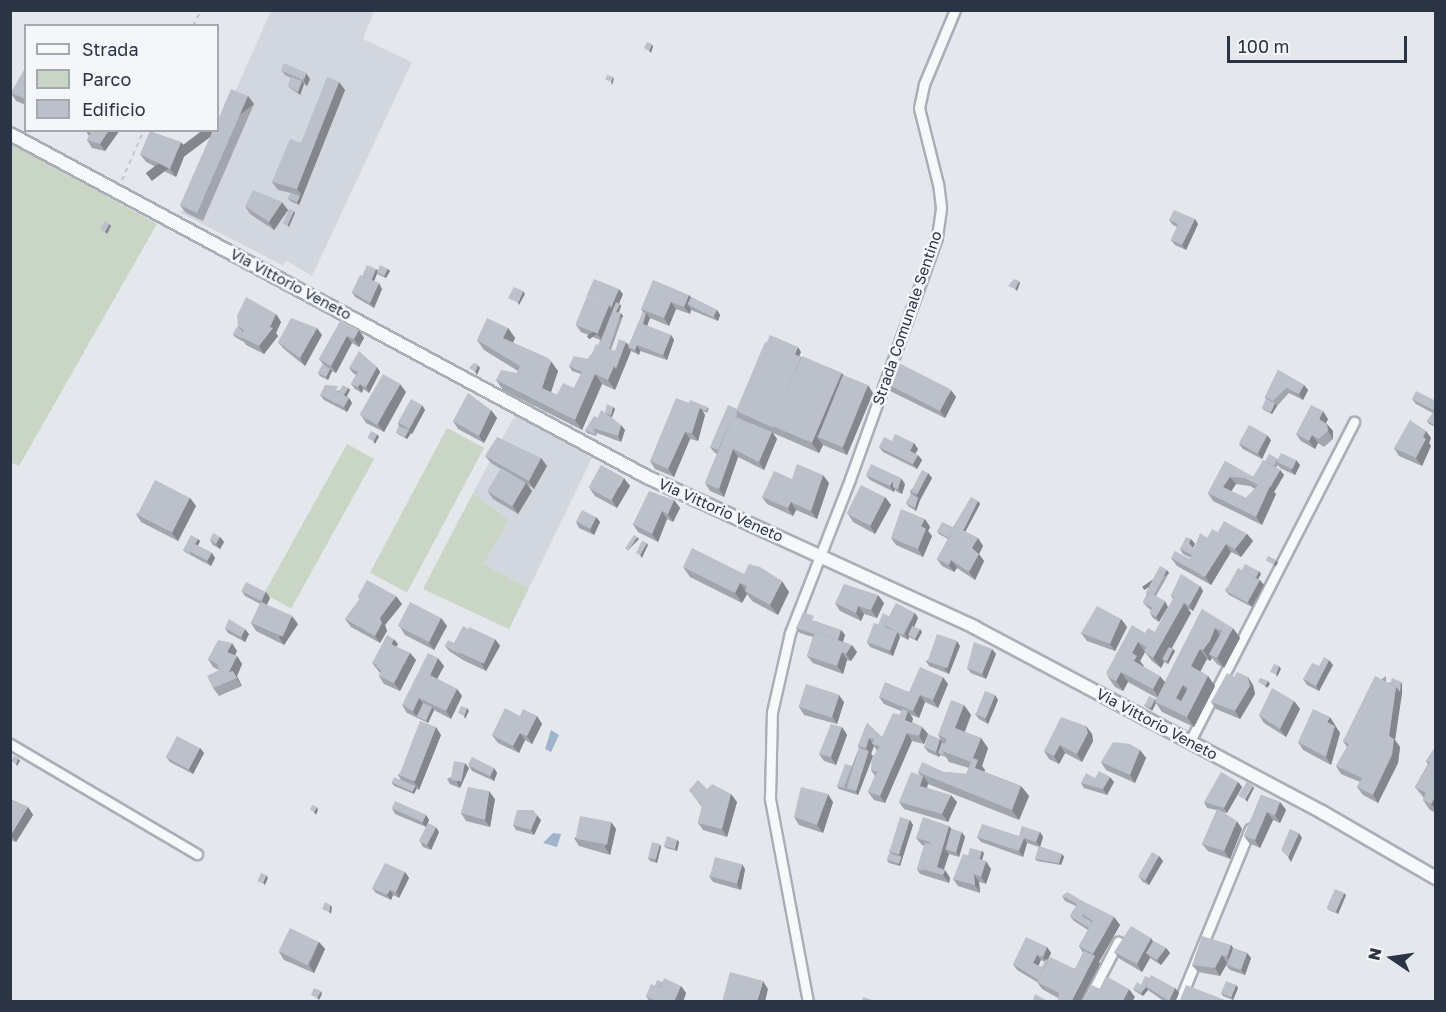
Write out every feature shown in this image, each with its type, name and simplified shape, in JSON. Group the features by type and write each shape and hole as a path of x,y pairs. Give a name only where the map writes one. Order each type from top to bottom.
{"street":[{"name":"Strada Comunale Sentino","path":"808,1002 786,893 768,769 778,677 790,633 821,554 940,224 938,184 919,108 924,84 955,10"},
{"name":"Via Vittorio Veneto","path":"10,134 647,477 821,554 974,627 1190,741 1267,790 1434,874"},
{"path":"1190,741 1354,422"},
{"path":"10,744 197,854"},
{"path":"1179,1002 1256,816"},
{"path":"1087,1002 1118,942"}],"path":[{"path":"194,24 201,10"},
{"path":"118,191 143,132"}],"shaded area":[{"path":"271,11 374,11 363,39 412,62 312,276 287,261 282,265 181,213"},
{"path":"515,415 593,456 529,588 484,564 509,520 473,493"}],"green space":[{"path":"10,143 157,224 19,466 10,462"},
{"path":"447,428 484,448 407,593 370,573"},
{"path":"347,444 374,459 291,609 264,594"},
{"path":"473,493 509,520 484,564 529,588 509,629 423,589"}],"water":[{"path":"551,730 559,735 551,752 545,749"},
{"path":"553,833 561,834 557,847 543,843"}],"building":[{"path":"647,42 652,44 649,51 644,48"},
{"path":"284,63 306,73 303,80 281,70"},
{"path":"24,70 24,98 11,93"},
{"path":"607,75 613,77 611,82 605,80"},
{"path":"291,77 302,81 298,92 288,86"},
{"path":"327,77 339,82 297,189 272,182 290,139 301,143"},
{"path":"231,89 248,96 197,213 180,205 212,132 219,132 219,118"},
{"path":"89,132 108,132 100,144 87,140 91,133"},
{"path":"150,132 181,142 170,169 140,154"},
{"path":"253,190 282,202 269,222 245,206"},
{"path":"291,193 300,196 297,202 288,198"},
{"path":"289,209 294,211 288,226 283,224"},
{"path":"1174,210 1195,219 1182,245 1171,240 1178,224 1169,220"},
{"path":"105,221 109,224 105,232 100,229"},
{"path":"367,265 376,269 371,280 362,276"},
{"path":"380,265 388,269 384,276 377,272"},
{"path":"360,275 379,283 370,303 352,292"},
{"path":"594,279 619,289 611,308 609,305 586,297"},
{"path":"1014,279 1019,281 1015,289 1008,286"},
{"path":"653,280 689,295 684,307 671,302 664,318 641,309"},
{"path":"514,287 523,291 518,303 508,298"},
{"path":"587,296 609,305 598,334 575,325"},
{"path":"246,297 276,314 270,327 273,328 259,346 241,337 244,330 238,326 237,316"},
{"path":"691,297 717,310 713,317 687,304"},
{"path":"616,302 620,304 616,312 621,313 609,349 599,345"},
{"path":"643,312 646,313 643,324 671,335 663,355 637,345 635,350 628,347"},
{"path":"291,318 317,328 300,358 278,342"},
{"path":"487,318 508,328 503,338 551,361 542,388 557,395 563,383 574,388 590,355 614,366 608,380 595,374 575,420 496,380 501,370 517,373 520,366 477,340"},
{"path":"341,320 359,330 354,339 347,336 331,366 319,359"},
{"path":"238,326 243,333 241,337 243,339 233,334"},
{"path":"770,335 798,347 794,355 766,343"},
{"path":"619,339 626,342 616,369 591,356 596,344 615,351"},
{"path":"765,342 801,357 774,428 736,411"},
{"path":"359,351 377,367 366,387 351,384 358,372 349,368"},
{"path":"574,356 588,359 582,372 569,366"},
{"path":"802,356 842,373 812,443 772,426"},
{"path":"893,360 951,390 940,411 882,381"},
{"path":"474,363 478,365 475,372 469,368"},
{"path":"323,364 330,369 326,377 318,373"},
{"path":"1278,370 1304,385 1299,394 1286,388 1273,401 1265,397"},
{"path":"383,374 400,384 377,425 360,415"},
{"path":"843,375 868,385 843,447 818,437"},
{"path":"325,385 338,386 336,391 349,398 344,407 320,395"},
{"path":"343,385 348,388 344,395 338,392"},
{"path":"1416,391 1436,401 1433,410 1412,399"},
{"path":"468,393 491,410 479,436 453,421"},
{"path":"676,398 700,407 692,433 685,432 668,469 650,461"},
{"path":"411,399 422,405 409,429 398,423"},
{"path":"1266,399 1275,403 1271,412 1262,408"},
{"path":"690,400 707,407 706,411 689,403"},
{"path":"607,404 613,407 611,415 605,413"},
{"path":"728,405 737,409 737,414 736,417 733,416 718,450 710,447"},
{"path":"1311,405 1323,411 1319,419 1327,424 1328,431 1319,439 1312,435 1309,441 1296,434"},
{"path":"1436,409 1436,426 1427,421"},
{"path":"601,410 621,425 618,436 593,428"},
{"path":"594,416 598,418 593,428 594,434 585,430"},
{"path":"733,416 772,432 759,462 733,449 719,489 705,483"},
{"path":"1410,420 1426,431 1423,437 1426,439 1416,458 1394,448"},
{"path":"1249,425 1267,435 1257,454 1239,443"},
{"path":"399,426 409,430 405,437 396,432"},
{"path":"371,431 377,434 374,441 367,438"},
{"path":"895,434 914,443 910,451 918,455 913,464 879,447 884,437 892,441"},
{"path":"497,437 541,458 529,481 485,456"},
{"path":"1281,453 1296,460 1292,469 1277,462"},
{"path":"1269,454 1278,459 1274,466 1265,461"},
{"path":"1263,460 1280,470 1270,487 1253,477"},
{"path":"1225,461 1270,486 1256,517 1208,493","holes":["1230,477 1245,478 1258,485 1246,498 1223,487"]},
{"path":"797,464 823,475 811,511 791,502 788,508 762,497 774,471 792,479"},
{"path":"871,464 901,478 898,489 893,487 893,481 890,486 866,475"},
{"path":"601,465 624,478 611,500 588,488"},
{"path":"501,468 526,483 512,506 487,491"},
{"path":"922,470 928,473 917,495 911,491"},
{"path":"155,480 190,498 172,532 137,515"},
{"path":"861,485 885,497 871,526 846,514"},
{"path":"649,491 674,500 668,514 662,511 652,534 633,524"},
{"path":"911,494 918,498 915,508 906,503"},
{"path":"971,497 978,501 963,531 955,526 948,538 937,531 942,522 953,527"},
{"path":"901,509 925,519 921,526 926,529 918,549 891,538"},
{"path":"582,510 596,517 590,529 576,522"},
{"path":"1224,521 1247,534 1235,549 1226,544 1205,577 1171,558 1175,551 1190,559 1200,533 1207,538 1212,529 1218,532"},
{"path":"955,526 978,538 972,548 979,554 969,572 951,560 949,565 937,559"},
{"path":"213,533 220,537 216,544 210,540"},
{"path":"191,535 198,539 195,544 193,543 190,554 183,550"},
{"path":"634,535 637,537 628,551 625,548"},
{"path":"1186,537 1191,539 1189,543 1194,549 1192,555 1180,549"},
{"path":"642,541 647,543 640,555 636,553"},
{"path":"193,543 212,553 207,561 189,551"},
{"path":"692,548 744,574 749,564 760,567 782,581 770,605 745,591 747,586 740,583 735,593 683,567"},
{"path":"1268,556 1276,560 1274,565 1266,560"},
{"path":"1245,564 1259,571 1256,578 1242,570"},
{"path":"1160,566 1167,570 1154,595 1146,592"},
{"path":"1238,568 1260,580 1247,603 1225,591"},
{"path":"1181,574 1200,586 1189,606 1171,595"},
{"path":"367,580 396,596 380,618 382,623 375,636 345,619 361,597 358,596"},
{"path":"246,582 266,592 261,601 241,591"},
{"path":"844,584 878,595 871,610 858,606 856,613 835,603"},
{"path":"1149,592 1165,601 1156,617 1150,613 1152,608 1143,602"},
{"path":"1174,597 1184,603 1153,658 1144,651 1147,647 1138,642 1132,653 1137,656 1134,661 1160,676 1153,689 1121,672 1116,681 1108,677 1106,673 1132,625 1145,633 1148,628 1155,632"},
{"path":"261,602 292,616 283,637 252,623"},
{"path":"410,602 441,618 429,642 398,626"},
{"path":"896,603 915,613 903,635 884,625"},
{"path":"1097,606 1121,619 1110,644 1081,633"},
{"path":"1202,609 1233,628 1217,658 1209,654 1222,631 1215,628 1210,641 1203,650 1200,649 1191,666 1208,676 1187,717 1155,702","holes":["1183,685 1188,688 1181,701 1176,698"]},
{"path":"803,612 814,616 812,620 841,630 838,640 796,628"},
{"path":"883,613 889,616 884,625 886,627 878,625"},
{"path":"229,619 245,629 241,637 225,628"},
{"path":"874,623 897,632 890,651 867,642"},
{"path":"463,626 468,629 459,654 445,646 448,640 454,643"},
{"path":"912,626 920,629 915,639 908,635"},
{"path":"469,627 495,639 484,664 458,651"},
{"path":"815,632 852,645 846,654 842,652 837,666 807,656"},
{"path":"937,634 957,641 947,668 928,661"},
{"path":"387,635 394,639 391,644 389,643 377,665 372,663"},
{"path":"218,640 232,643 227,652 237,656 229,672 233,671 237,678 213,688 207,676 219,670 217,664 208,659"},
{"path":"974,642 992,649 982,674 967,668"},
{"path":"389,643 410,653 394,683 379,676 381,670 376,667"},
{"path":"1169,647 1173,649 1167,661 1162,659"},
{"path":"428,653 438,658 430,675 457,689 446,711 419,698 413,711 402,705"},
{"path":"1324,657 1329,660 1316,686 1303,679 1312,663 1319,666"},
{"path":"1274,664 1279,666 1276,674 1270,672"},
{"path":"920,667 943,677 933,700 920,695 913,711 879,697 885,682 909,692"},
{"path":"1237,672 1248,677 1250,686 1235,711 1211,702 1227,673 1234,677"},
{"path":"1375,676 1396,687 1389,736 1394,739 1392,755 1373,795 1357,787 1362,778 1336,766 1349,744 1343,741"},
{"path":"1260,678 1268,681 1265,686 1258,682"},
{"path":"1392,678 1401,682 1400,692 1390,683"},
{"path":"806,684 839,695 832,718 799,707"},
{"path":"1272,688 1294,701 1280,729 1259,715"},
{"path":"985,691 995,695 986,718 976,714"},
{"path":"1149,696 1155,699 1151,708 1144,705"},
{"path":"951,700 964,705 955,728 981,738 973,758 978,760 975,768 1021,786 1012,810 918,772 922,762 944,772 966,774 971,762 942,751 947,739 938,735"},
{"path":"423,703 432,707 426,721 417,717"},
{"path":"461,706 467,708 464,716 458,713"},
{"path":"505,708 520,716 523,709 537,716 527,736 520,733 513,746 492,735"},
{"path":"902,709 908,711 905,720 922,727 919,736 907,733 880,796 868,792 877,772 871,770 872,758 880,746 872,744 874,739 869,738 866,748 858,746 867,723 882,737 893,713 900,715"},
{"path":"1313,709 1330,717 1327,722 1335,726 1326,757 1298,742"},
{"path":"1061,717 1086,726 1088,733 1077,754 1060,745 1054,756 1044,751"},
{"path":"420,721 436,727 415,781 399,775"},
{"path":"831,724 842,727 831,757 819,754"},
{"path":"928,734 940,739 936,752 924,747"},
{"path":"177,736 200,748 189,769 166,757"},
{"path":"942,742 945,744 942,751 945,755 938,753"},
{"path":"1113,742 1130,744 1140,750 1130,775 1101,762"},
{"path":"1436,746 1436,796 1431,804 1423,800 1426,793 1415,787 1430,762 1426,761"},
{"path":"859,748 869,751 856,791 847,788"},
{"path":"14,756 18,758 16,764 11,761"},
{"path":"472,757 494,768 490,776 468,765"},
{"path":"454,761 465,763 462,782 451,780"},
{"path":"845,764 852,766 845,788 837,786"},
{"path":"1099,771 1110,777 1103,789 1081,783 1086,773 1095,778"},
{"path":"911,772 923,776 920,786 951,795 942,814 899,802"},
{"path":"1221,772 1238,782 1224,808 1204,802"},
{"path":"394,777 415,786 413,792 392,783"},
{"path":"698,780 707,789 712,784 731,794 722,829 698,823 702,806 689,790"},
{"path":"1247,782 1253,786 1244,799 1238,795"},
{"path":"468,787 489,791 485,820 461,813"},
{"path":"801,787 828,794 817,825 794,817"},
{"path":"1261,795 1280,802 1275,815 1267,812 1255,840 1244,836"},
{"path":"10,799 28,807 11,835 10,835"},
{"path":"395,801 426,815 423,822 392,808"},
{"path":"312,805 317,807 314,812 310,810"},
{"path":"1218,809 1237,821 1224,851 1202,844"},
{"path":"517,810 533,810 537,815 531,830 513,825"},
{"path":"580,816 611,822 607,845 576,839"},
{"path":"900,817 910,820 899,854 889,851"},
{"path":"923,817 949,826 937,867 945,870 943,875 922,869 930,842 916,838"},
{"path":"428,823 436,827 427,845 419,841"},
{"path":"982,824 1019,836 1022,826 1040,832 1036,842 1024,838 1019,851 977,837"},
{"path":"951,829 962,832 956,852 946,849"},
{"path":"1290,829 1299,833 1288,857 1281,850"},
{"path":"667,836 677,840 675,849 664,846"},
{"path":"652,842 660,844 656,859 648,858"},
{"path":"925,843 930,844 922,869 924,871 917,869"},
{"path":"1039,846 1062,854 1059,863 1035,859"},
{"path":"970,848 982,851 980,859 968,856"},
{"path":"1152,852 1159,856 1145,880 1138,876"},
{"path":"889,853 901,857 899,864 887,860"},
{"path":"963,854 986,861 981,877 974,874 975,885 953,879"},
{"path":"715,857 742,864 737,884 710,876"},
{"path":"385,863 405,872 396,892 390,890 387,895 372,888"},
{"path":"261,873 266,875 262,883 258,881"},
{"path":"1335,889 1344,893 1336,912 1326,908"},
{"path":"1067,892 1088,904 1082,914 1092,922 1089,928 1070,916 1077,904 1062,896"},
{"path":"325,902 330,905 329,912 322,909"},
{"path":"1088,904 1114,917 1093,954 1079,946 1093,921 1082,914"},
{"path":"1131,926 1151,938 1137,964 1114,952"},
{"path":"290,928 319,942 307,965 279,951"},
{"path":"1202,936 1231,945 1227,957 1222,955 1215,968 1192,965"},
{"path":"1026,937 1047,947 1043,957 1037,955 1033,963 1042,967 1046,959 1048,960 1038,980 1013,964"},
{"path":"1153,941 1166,948 1157,960 1146,953"},
{"path":"1233,948 1247,953 1241,970 1227,965"},
{"path":"1084,951 1095,956 1071,1002 1057,1002 1059,993 1037,982 1050,957 1075,969"},
{"path":"730,972 763,981 757,1002 722,1002"},
{"path":"1151,975 1175,988 1169,1001 1145,986"},
{"path":"1106,976 1129,989 1122,1002 1083,1002 1092,985 1100,989"},
{"path":"1145,976 1149,978 1141,993 1133,989 1137,982 1141,985"},
{"path":"664,978 681,986 674,1002 657,1002 646,996 651,984 660,988"},
{"path":"657,980 662,982 659,987 655,986"},
{"path":"1226,981 1236,985 1231,997 1221,993"},
{"path":"1186,985 1225,1000 1224,1002 1193,1000 1192,1002 1179,1002"},
{"path":"314,988 321,991 317,998 311,995"},
{"path":"1035,994 1049,1002 1036,1002 1033,1000"},
{"path":"863,997 878,1002 862,1002"}]}
